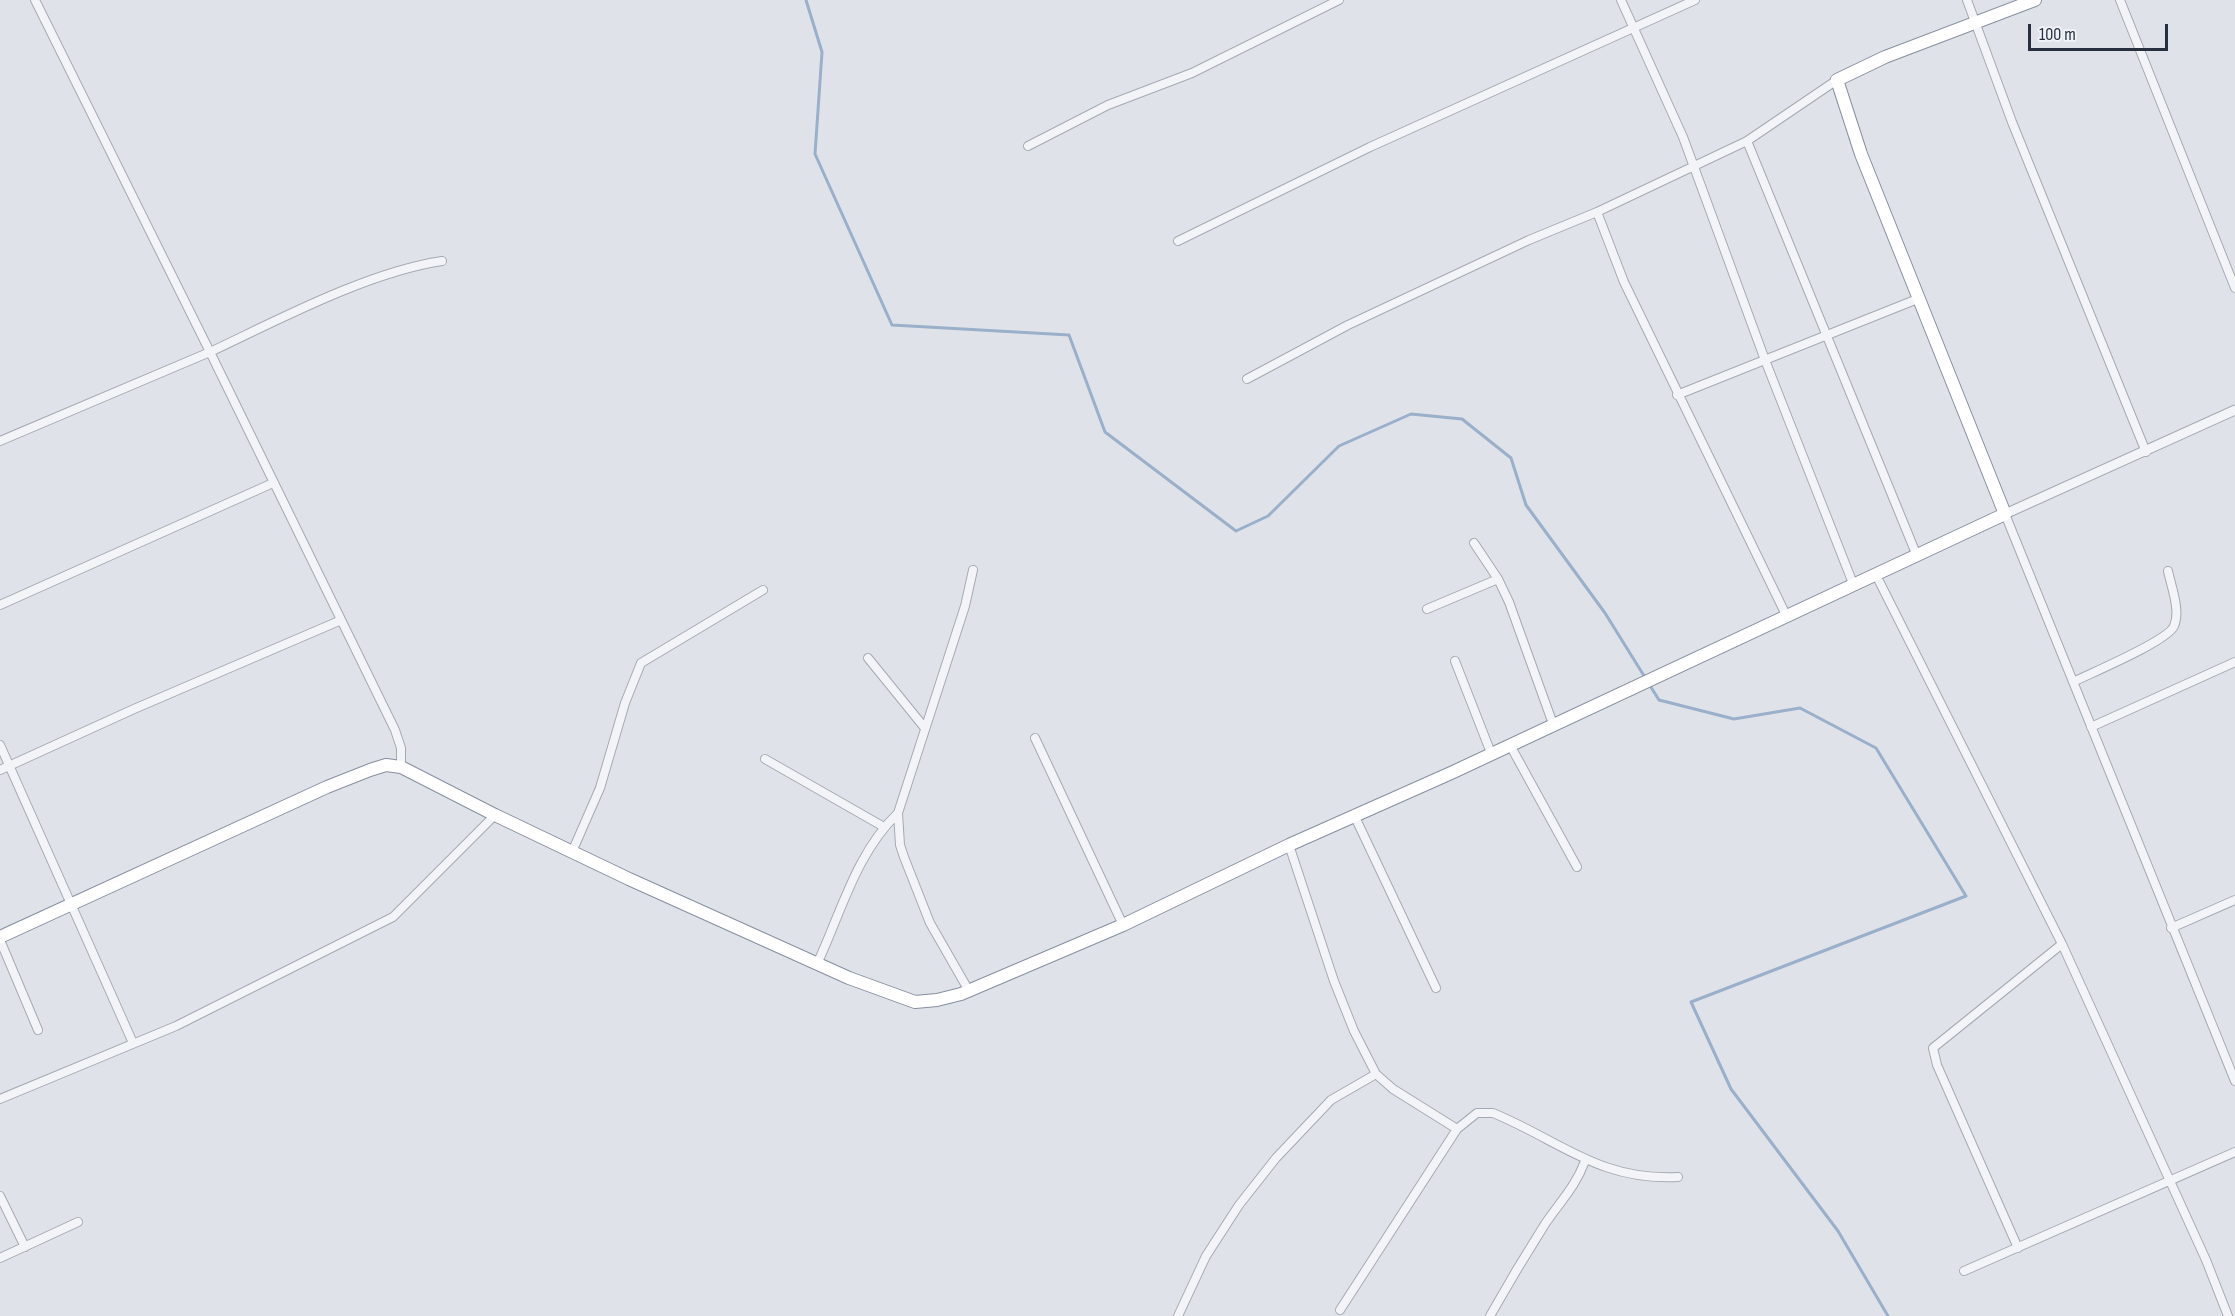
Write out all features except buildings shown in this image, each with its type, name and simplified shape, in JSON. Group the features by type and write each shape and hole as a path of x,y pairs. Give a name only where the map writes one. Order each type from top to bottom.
{"highway":[{"path":"0,938 338,783 386,765 401,767 572,852 817,964 895,997 915,1002 937,1000 969,991 1123,925 1289,845 1355,818 2005,514 1861,154 1837,80 1869,64 2036,0"}],"street":[{"path":"35,0 210,352 339,621 395,730 401,748 401,767"},
{"path":"1028,146 1108,105 1192,73 1339,0"},
{"path":"1620,0 1693,166 1765,360 1854,586"},
{"path":"1178,241 1370,147 1695,0"},
{"path":"1967,0 2012,122 2146,452"},
{"path":"2120,0 2235,288"},
{"path":"1247,379 1348,325 1747,141 1837,80"},
{"path":"1747,141 1917,556"},
{"path":"1597,212 1624,282 1677,395 1787,617"},
{"path":"0,441 210,352 314,304 364,284 442,261"},
{"path":"1677,395 1920,298"},
{"path":"2235,410 2005,514 2235,1081"},
{"path":"0,605 273,483"},
{"path":"1474,543 1498,579 1516,618 1553,724"},
{"path":"969,991 930,923 900,845 898,813 965,606 973,570"},
{"path":"2073,682 2158,640 2172,629 2175,621 2175,603 2169,571"},
{"path":"1876,575 2062,944 2206,1260 2228,1316"},
{"path":"1427,609 1498,579"},
{"path":"572,852 600,788 625,703 641,663 763,590"},
{"path":"0,770 134,709 339,621"},
{"path":"868,658 924,727"},
{"path":"1455,661 1491,753"},
{"path":"2091,727 2235,662"},
{"path":"1035,738 1123,925"},
{"path":"0,745 133,1043"},
{"path":"1510,745 1577,867"},
{"path":"765,759 884,827"},
{"path":"817,964 859,868 884,827 898,813"},
{"path":"0,1099 216,1007 393,917 495,815"},
{"path":"1355,818 1436,988"},
{"path":"1289,845 1335,981 1354,1031 1376,1074 1393,1089 1457,1129"},
{"path":"2171,928 2235,900"},
{"path":"0,938 38,1030"},
{"path":"2018,1248 1937,1065 1933,1048 2062,944"},
{"path":"1178,1316 1206,1256 1239,1205 1276,1158 1331,1100 1376,1074"},
{"path":"1341,1310 1457,1129 1468,1118 1489,1111 1585,1161 1635,1176 1678,1177"},
{"path":"1964,1271 2235,1152"},
{"path":"1490,1316 1518,1265 1579,1178 1585,1161"},
{"path":"0,1196 25,1246"},
{"path":"0,1258 78,1222"}],"waterway":[{"path":"806,0 822,52 815,154 892,325 1069,335 1105,432 1236,531 1268,516 1339,446 1411,414 1462,419 1511,458 1526,505 1605,613 1646,679"},
{"path":"1649,684 1659,700 1734,719 1800,708 1876,748 1966,896 1691,1002 1731,1089 1838,1231 1888,1316"}]}
